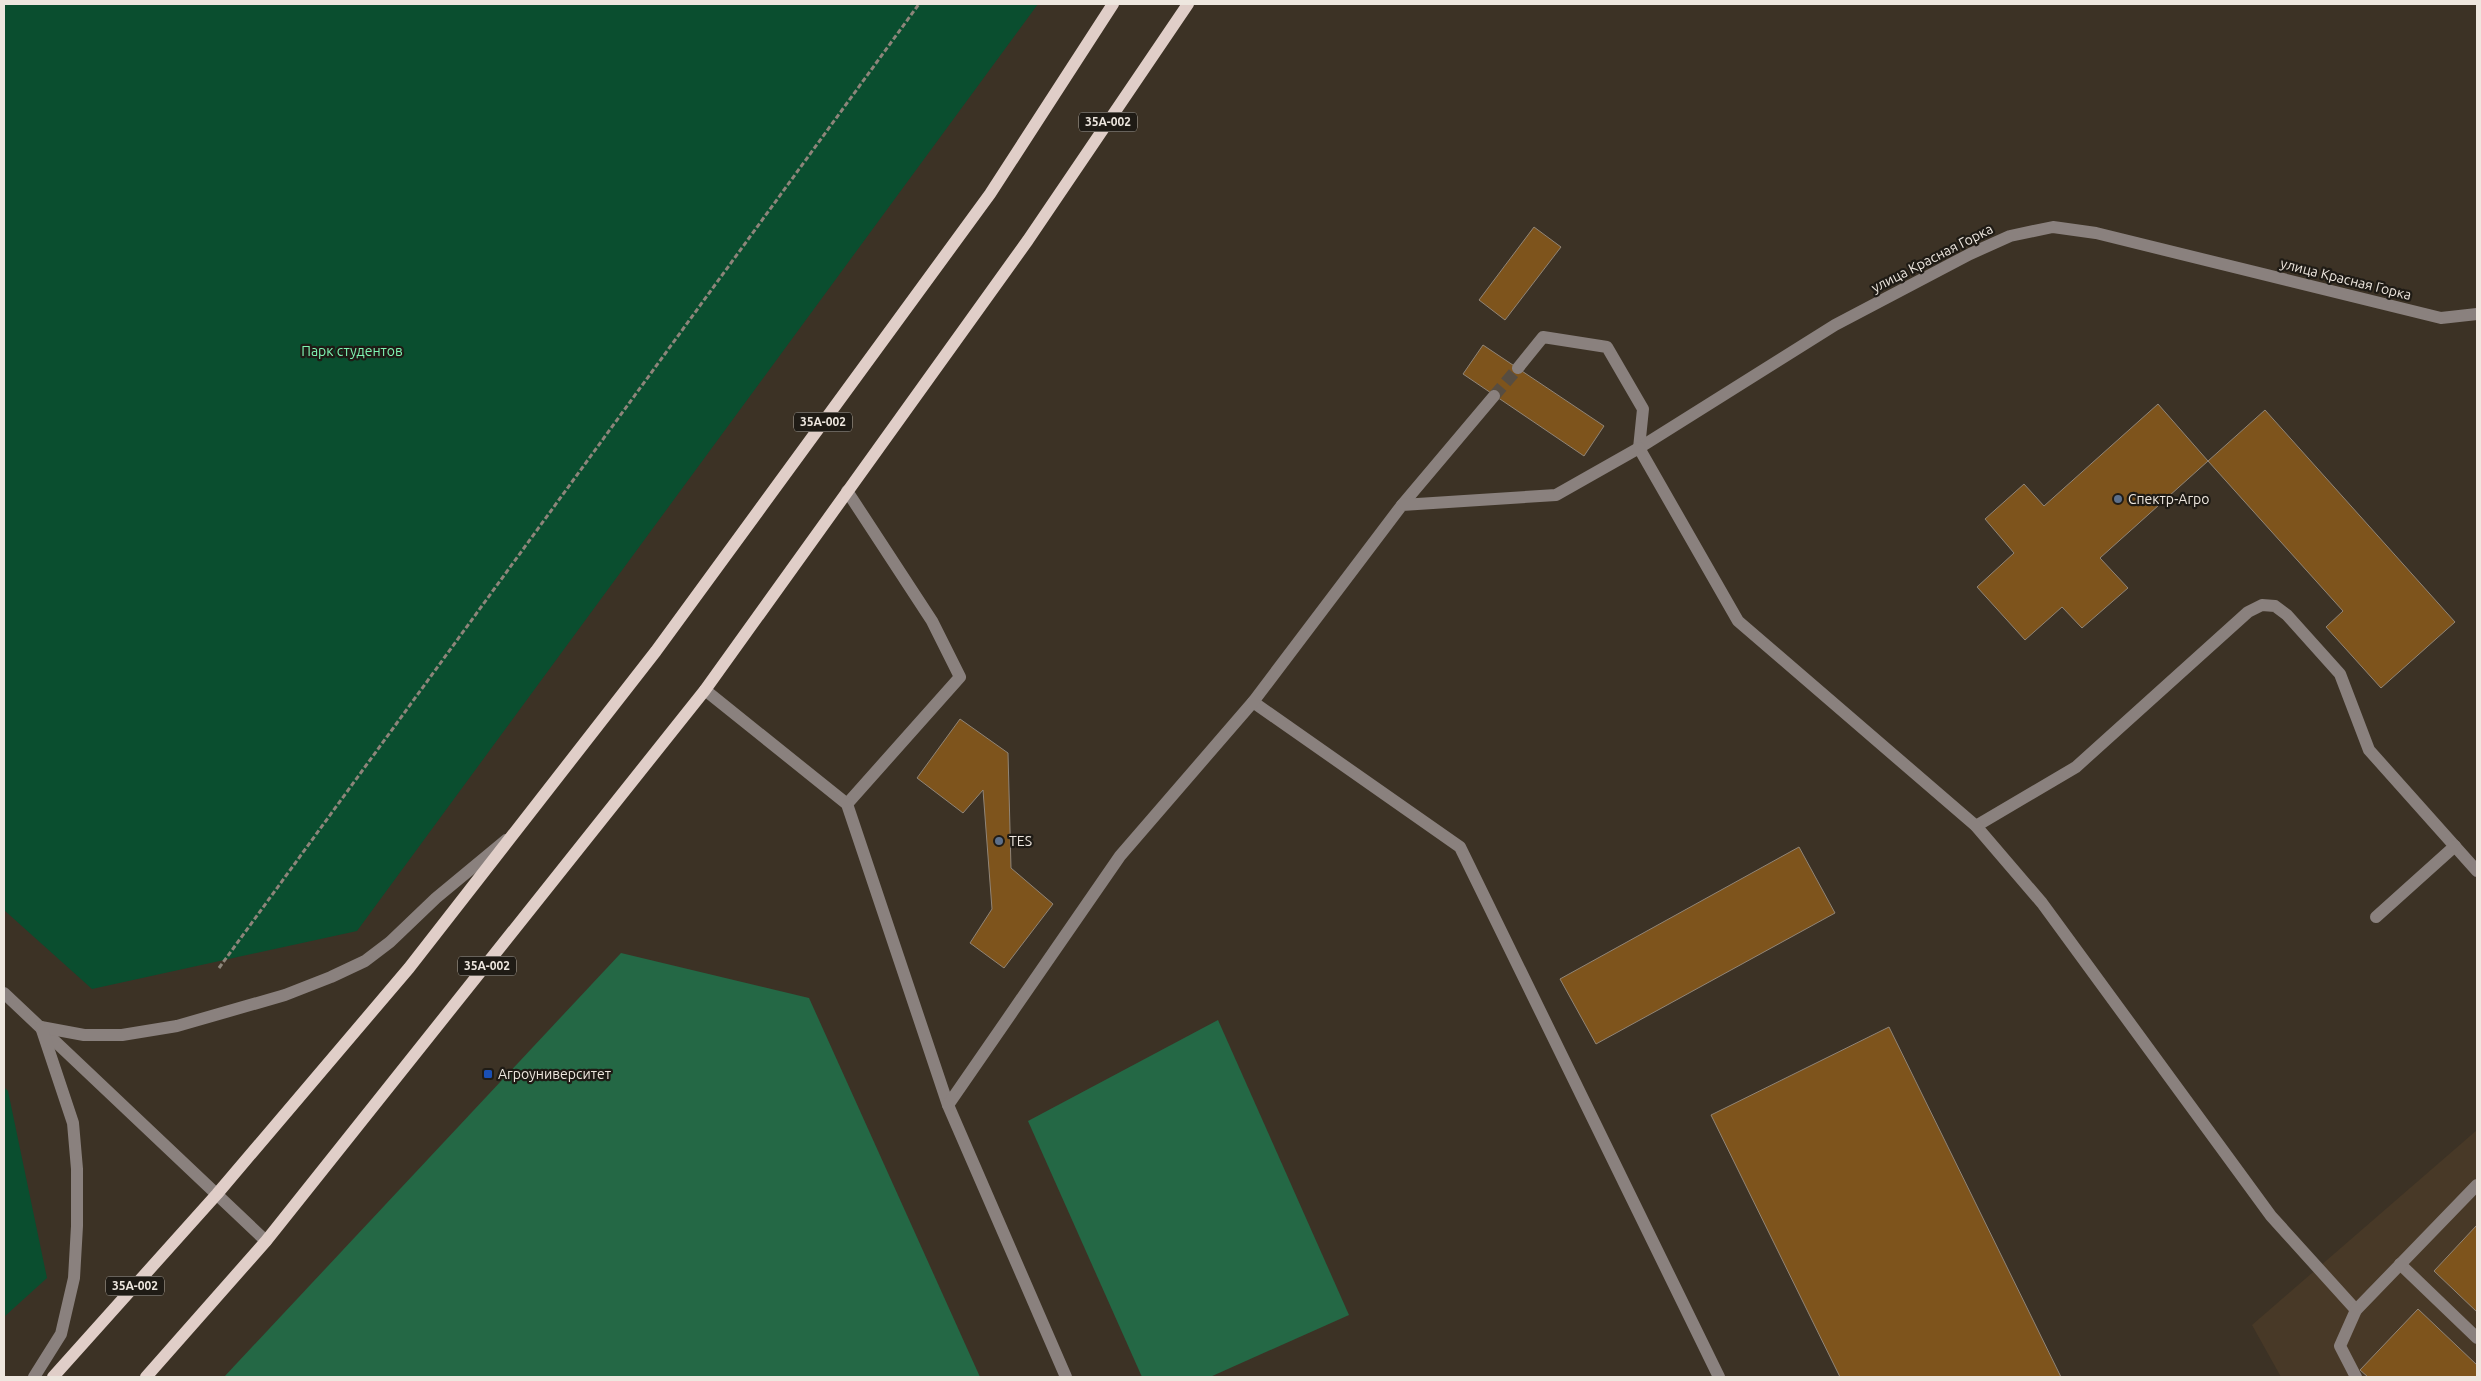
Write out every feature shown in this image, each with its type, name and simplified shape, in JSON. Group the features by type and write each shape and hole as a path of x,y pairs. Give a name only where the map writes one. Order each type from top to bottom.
{"main road":[{"name":"35А-002","path":"53,1377 217,1194 409,968 656,651 990,194 1113,4"},
{"name":"35А-002","path":"146,1377 266,1241 705,690 1028,240 1188,4"}],"street":[{"name":"улица Красная Горка","path":"1402,505 1556,495 1639,448 1835,325 1970,254 2010,236 2053,227 2096,233 2441,318 2477,314"},
{"path":"1518,368 1543,337 1608,348 1644,408 1639,448 1738,621 1976,826 2042,903 2271,1216 2356,1310"},
{"path":"948,1104 1120,856 1253,702 1402,505 1494,396"},
{"path":"847,491 932,621 960,677 847,804"},
{"path":"1976,826 2076,767 2248,612 2262,605 2275,606 2288,615 2340,674 2369,750 2477,871"},
{"path":"705,690 847,804 948,1104 1066,1377"},
{"path":"1253,702 1460,847 1719,1377"},
{"path":"41,1027 84,1035 122,1034 177,1026 277,997 331,977 365,961 390,942 436,898 516,831"},
{"path":"2376,917 2455,846"},
{"path":"4,993 266,1241"},
{"path":"34,1377 61,1334 74,1278 77,1226 77,1169 73,1123 41,1027"},
{"path":"2356,1377 2340,1346 2356,1310 2477,1184"},
{"path":"2400,1264 2477,1338"}],"path":[{"path":"219,968 919,4"}],"shaded area":[{"path":"2477,1130 2477,1377 2281,1377 2252,1325"}],"green space":[{"name":"Парк студентов","path":"4,4 1038,4 357,931 92,989 4,910"},
{"path":"621,953 809,998 980,1377 224,1377"},
{"path":"1218,1020 1349,1315 1210,1377 1142,1377 1028,1121"},
{"path":"4,1087 8,1091 47,1278 4,1317"}],"building":[{"path":"1534,227 1561,247 1505,320 1479,300"},
{"path":"1483,345 1604,426 1584,456 1463,374"},
{"path":"2158,404 2208,461 2100,558 2128,588 2082,628 2062,607 2025,640 1977,587 2014,553 1985,519 2024,484 2044,506"},
{"path":"2265,410 2455,622 2381,688 2326,627 2343,611 2208,461"},
{"name":"TES","path":"960,719 1008,753 1011,868 1053,904 1004,968 970,943 992,909 983,790 963,813 917,778"},
{"path":"1799,847 1835,913 1596,1044 1560,979"},
{"path":"1889,1027 2061,1377 1840,1377 1711,1115"},
{"path":"2477,1225 2477,1312 2434,1271"},
{"path":"2418,1309 2477,1365 2477,1377 2368,1377 2360,1370"}],"tunnel":[{"path":"1494,396 1518,368"}],"place":[{"name":"Спектр-Агро","path":"2118,499"},
{"name":"TES","path":"999,841"},
{"name":"Агроуниверситет","path":"488,1074"}]}
